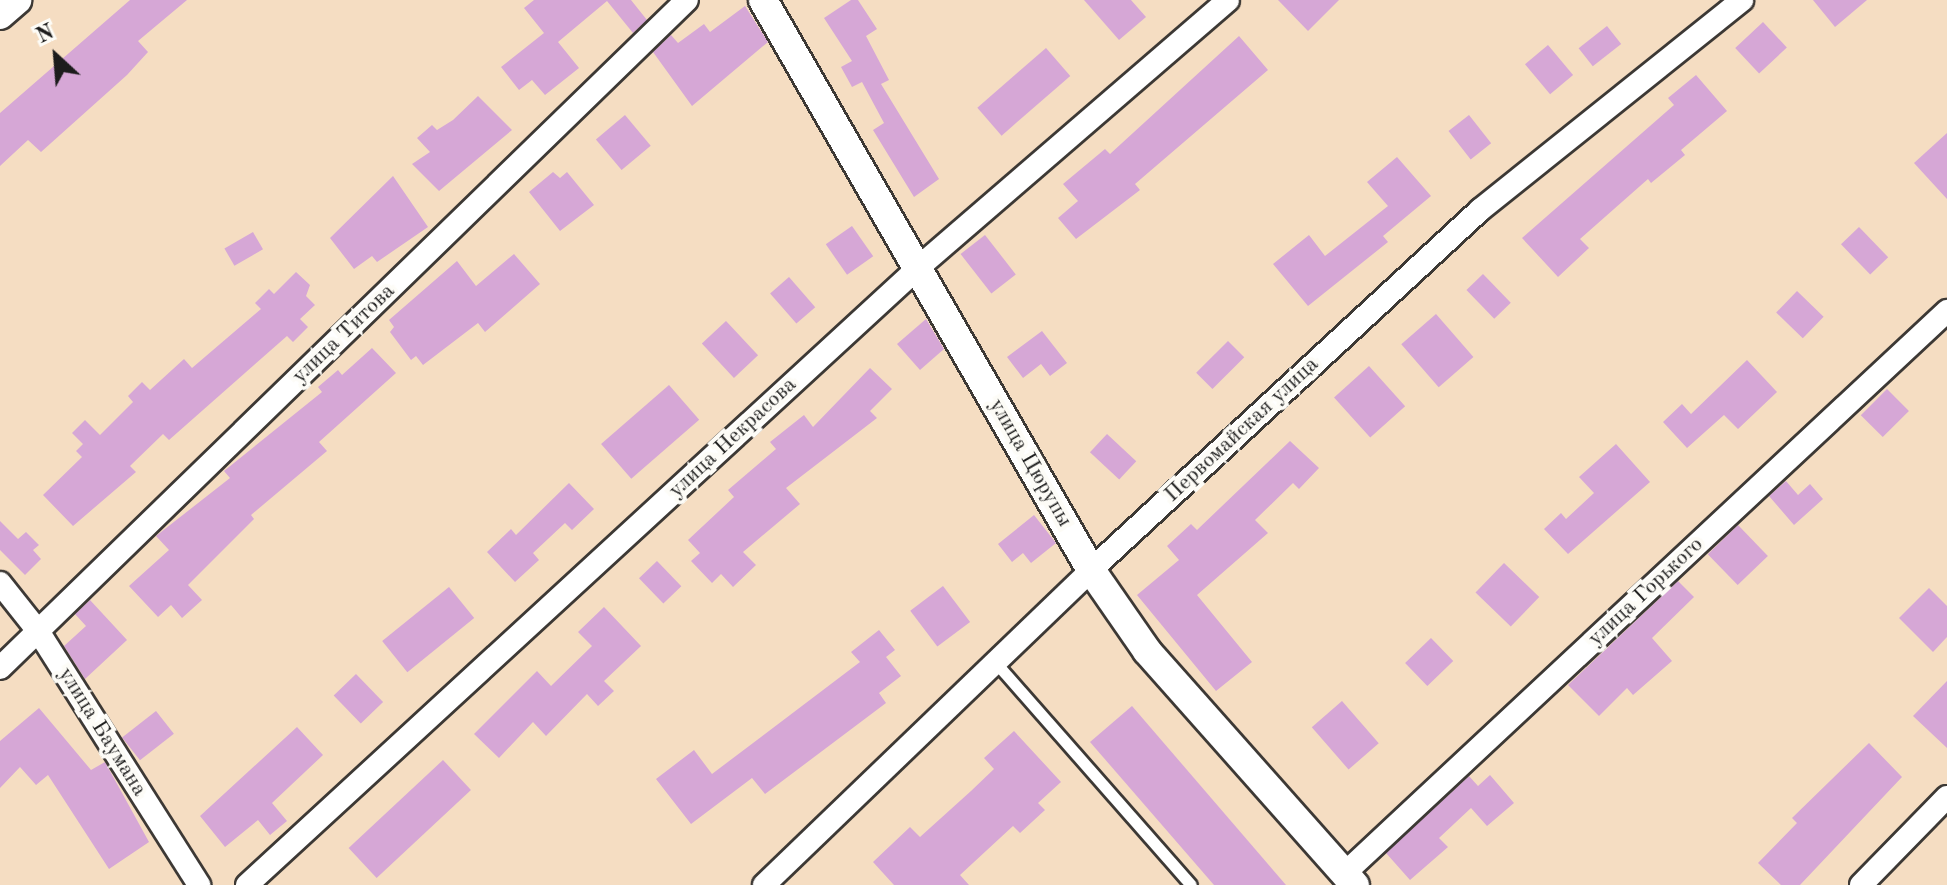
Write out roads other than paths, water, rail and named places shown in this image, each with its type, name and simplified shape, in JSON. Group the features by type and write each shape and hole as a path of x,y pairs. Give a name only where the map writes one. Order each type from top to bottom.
{"street":[{"path":"0,15 17,0"},
{"name":"улица Титова","path":"0,668 687,0"},
{"name":"улица Цюрупы","path":"763,0 1091,570 1147,651 1350,879"},
{"name":"улица Некрасова","path":"247,885 919,267 1228,0"},
{"name":"Первомайская улица","path":"764,885 1091,570 1480,210 1742,0"},
{"name":"улица Горького","path":"1350,879 1947,311"},
{"name":"улица Баумана","path":"0,583 38,631 199,885"},
{"path":"1861,885 1947,797"}],"lane":[{"path":"996,663 1191,885"}]}
